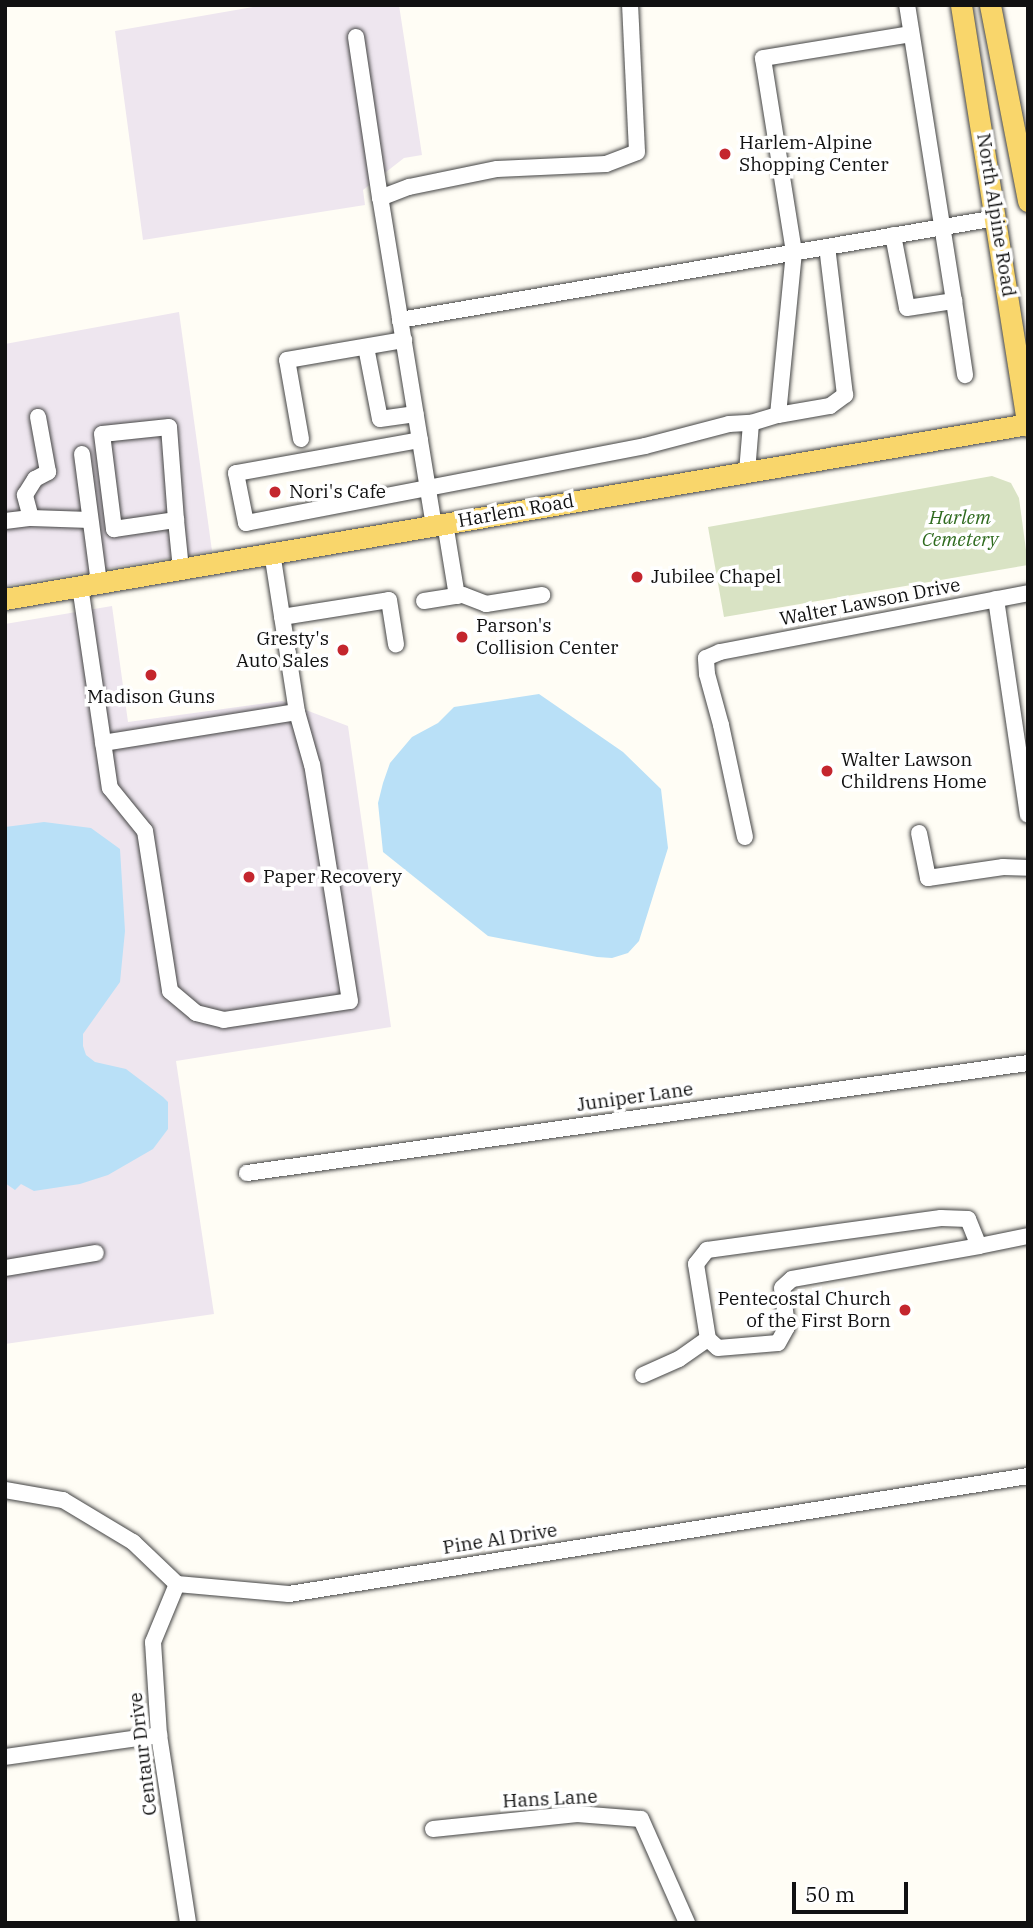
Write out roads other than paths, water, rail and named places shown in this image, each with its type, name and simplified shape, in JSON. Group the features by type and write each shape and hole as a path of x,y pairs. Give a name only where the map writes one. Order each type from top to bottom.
{"main road":[{"name":"North Alpine Road","path":"961,5 1028,424"},
{"name":"North Alpine Road","path":"990,5 1022,138 1028,201"},
{"name":"Harlem Road","path":"5,599 1028,424"}],"street":[{"path":"380,198 410,187 497,169 606,164 637,152 629,5"},
{"path":"907,5 965,375"},
{"path":"778,415 794,253 763,58 911,34"},
{"path":"356,37 427,486 457,596"},
{"path":"400,320 996,218"},
{"path":"893,235 906,308 954,301"},
{"path":"420,440 236,473 246,523 645,446 729,424 751,423 778,415 830,407 845,395 827,247"},
{"path":"301,439 287,360 404,340"},
{"path":"366,346 380,419 416,414"},
{"path":"31,517 25,495 35,479 48,471 38,417"},
{"path":"747,472 751,423"},
{"path":"176,520 114,529 102,434 169,427 181,569"},
{"path":"82,454 90,520 90,584 103,743 110,788 145,831 170,991 196,1013 223,1020 350,1000 312,765 297,712 272,553"},
{"path":"5,521 31,517 90,520"},
{"name":"Walter Lawson Drive","path":"745,838 721,725 707,674 706,658 720,652 1028,593"},
{"path":"424,601 463,595 486,604 542,595"},
{"path":"996,599 1028,815"},
{"path":"282,617 389,600 396,644"},
{"path":"103,743 297,712"},
{"path":"919,833 928,878 1003,867 1028,868"},
{"name":"Juniper Lane","path":"247,1172 1028,1063"},
{"path":"979,1247 968,1219 941,1218 708,1250 696,1264 708,1339 718,1348 778,1343 787,1327 782,1288 792,1279 979,1247 1028,1236"},
{"path":"5,1268 96,1254"},
{"path":"643,1375 679,1359 708,1339"},
{"name":"Pine Al Drive","path":"177,1584 289,1594 1028,1476"},
{"path":"5,1490 63,1500 133,1542 177,1584"},
{"name":"Centaur Drive","path":"177,1584 153,1642 159,1735 188,1923"},
{"path":"5,1757 159,1735"},
{"name":"Hans Lane","path":"433,1829 577,1814 641,1819 687,1923"}],"water":[{"path":"539,694 623,752 661,789 668,848 639,941 628,953 612,958 488,936 383,852 378,803 383,783 390,763 412,737 438,723 454,707"},
{"path":"44,822 91,828 120,849 125,931 120,982 83,1034 83,1046 86,1055 95,1062 126,1069 163,1097 168,1102 168,1129 153,1149 108,1175 80,1184 34,1191 21,1184 15,1190 5,1183 5,827"}],"place":[{"name":"Harlem-Alpine Shopping Center","path":"725,154"},
{"name":"Nori's Cafe","path":"275,492"},
{"name":"Jubilee Chapel","path":"637,577"},
{"name":"Parson's Collision Center","path":"462,637"},
{"name":"Gresty's Auto Sales","path":"343,650"},
{"name":"Madison Guns","path":"151,675"},
{"name":"Walter Lawson Childrens Home","path":"827,771"},
{"name":"Paper Recovery","path":"249,877"},
{"name":"Pentecostal Church of the First Born","path":"905,1310"}],"park label":[{"name":"Harlem Cemetery","path":"960,529"}]}
